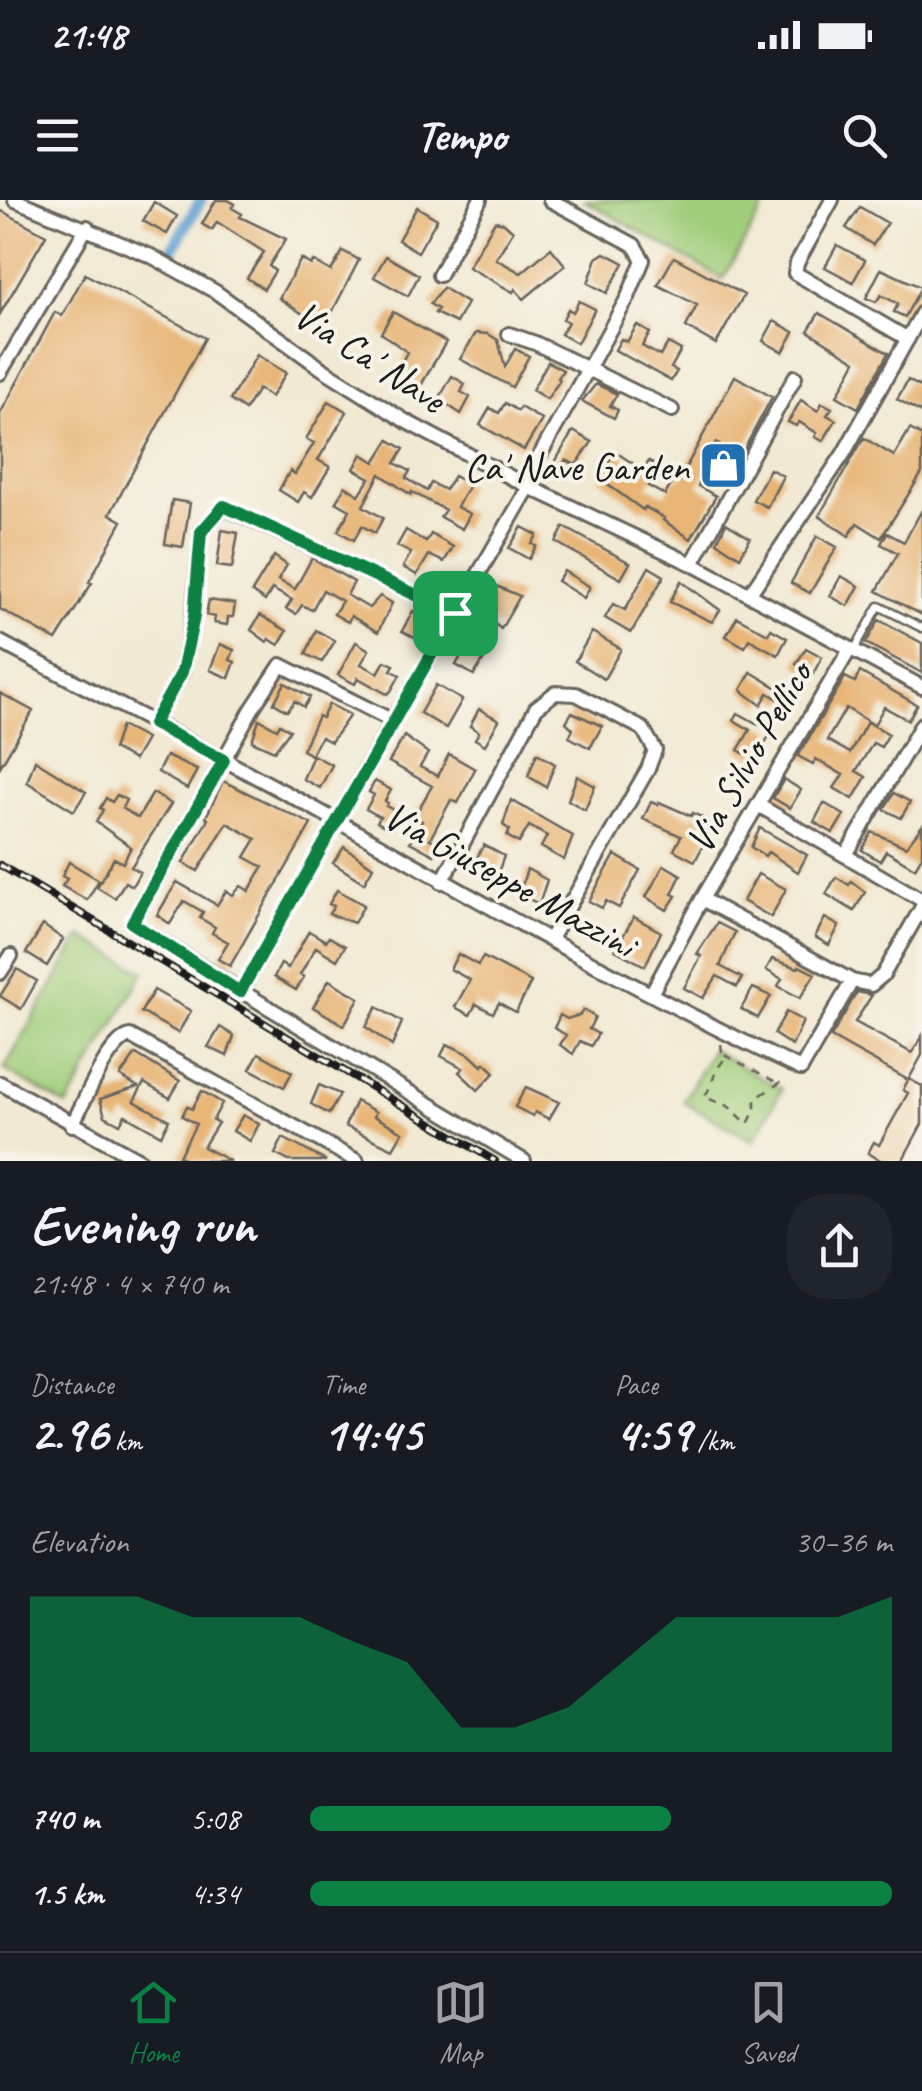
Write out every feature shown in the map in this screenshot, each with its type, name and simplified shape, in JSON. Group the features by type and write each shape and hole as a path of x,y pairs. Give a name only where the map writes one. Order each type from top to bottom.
{"street":[{"name":"Via Ca' Nave","path":"15,200 152,256 216,292 361,394 526,485 692,564 922,687"},
{"path":"439,275 480,200"},
{"path":"240,992 455,613 636,281 643,260 634,245 550,200"},
{"path":"832,200 795,273 908,340"},
{"path":"0,373 87,227"},
{"path":"749,595 844,453 922,313"},
{"path":"509,334 672,410"},
{"path":"692,564 795,377"},
{"path":"153,724 182,672 194,617 201,532 224,506 455,613"},
{"name":"Via Giuseppe Mazzini","path":"0,642 336,820 442,882 651,994 794,1065"},
{"name":"Via Silvio Pellico","path":"651,994 702,899 852,650"},
{"path":"392,721 280,664 132,923 524,1161"},
{"path":"442,882 536,708 554,693 576,694 643,729 655,750 648,769 550,939"},
{"path":"846,854 922,724"},
{"path":"758,804 846,854 922,904 882,976 871,985 852,981 800,1068 794,1065"},
{"name":"Via Silvio Pellico","path":"702,899 852,981"},
{"path":"0,974 10,956"},
{"path":"72,1125 114,1048 130,1036 354,1160"},
{"path":"0,1083 141,1161"}],"lane":[{"path":"852,650 879,606 922,628"}],"path":[{"path":"718,1028 724,1055 704,1097 728,1106 748,1124 755,1110 755,1098 787,1078 794,1065"},
{"path":"724,1055 777,1083"}],"green space":[{"path":"584,200 768,200 723,279"},
{"path":"81,936 144,972 67,1106 4,1069"},
{"path":"712,1050 782,1089 754,1141 683,1102"}],"building":[{"path":"216,200 228,200 235,204 232,208 242,214 240,217 286,239 269,266 275,271 264,289 247,278 264,252 217,222 212,230 202,224"},
{"path":"154,202 177,216 167,234 143,221"},
{"path":"417,207 437,219 418,252 398,240"},
{"path":"860,207 887,223 873,245 846,228"},
{"path":"0,210 46,235 0,314"},
{"path":"495,221 513,231 496,259 521,273 551,248 565,265 524,299 515,289 513,292 468,267"},
{"path":"837,245 865,260 853,282 825,267"},
{"path":"343,251 359,260 324,328 279,298 301,259 331,271"},
{"path":"605,253 624,263 607,293 588,283 597,258"},
{"path":"386,256 419,275 408,296 374,277"},
{"path":"674,257 744,295 716,344 686,327 697,305 658,285"},
{"path":"881,269 921,287 905,317 894,312 898,304 881,295 876,302 866,298"},
{"path":"85,274 205,338 110,514 122,521 89,582 92,583 56,640 0,609 0,414 55,312 62,316"},
{"path":"443,288 467,303 456,323 435,313 438,309 430,304"},
{"path":"579,301 595,309 577,343 561,334 568,322 563,319 568,309 573,312"},
{"path":"393,312 446,342 420,387 396,373 407,352 381,333"},
{"path":"819,313 888,353 858,408 837,396 856,361 808,331"},
{"path":"774,321 794,332 783,352 763,341"},
{"path":"637,325 650,333 642,346 660,356 668,343 681,350 671,368 677,371 671,381 615,350 621,339 627,342"},
{"path":"476,333 498,340 505,367 515,349 529,356 512,387 460,359"},
{"path":"257,355 286,373 271,397 258,389 245,410 230,400"},
{"path":"548,362 563,370 547,399 532,390"},
{"path":"452,376 465,384 461,392 470,397 461,414 439,399"},
{"path":"735,376 772,397 740,457 716,443 698,486 716,496 691,539 600,479 614,451 643,470 649,461 660,468 648,486 665,495 675,478 679,480"},
{"path":"908,380 922,388 922,413 897,399"},
{"path":"596,384 617,394 610,406 618,410 614,418 582,401"},
{"path":"801,400 818,411 822,403 832,408 827,415 836,420 823,441 799,422 796,426 788,422"},
{"path":"329,401 347,412 318,460 330,467 312,497 304,492 298,502 279,490 290,471 295,474 314,443 306,439"},
{"path":"505,403 542,420 524,450 480,425 490,408 499,413"},
{"path":"910,429 922,436 922,473 881,538 857,523 849,536 819,516 864,438 894,456"},
{"path":"573,431 592,442 576,465 566,460 554,474 550,471"},
{"path":"389,440 404,449 395,463 410,471 406,478 427,491 431,483 445,490 454,476 469,485 457,507 470,514 462,529 440,517 445,510 412,492 411,495 380,474 363,506 383,518 375,533 362,526 354,540 338,531 350,510 336,502 345,486 359,495 370,478 354,469 362,454 375,462"},
{"path":"770,469 783,476 767,507 753,500"},
{"path":"172,500 190,503 183,547 165,544"},
{"path":"922,510 922,615 877,591 898,553 881,544 887,533 904,542"},
{"path":"726,523 750,538 740,557 717,542"},
{"path":"522,527 537,535 529,559 509,548"},
{"path":"564,527 630,563 621,579 556,542"},
{"path":"222,530 238,533 232,568 217,566"},
{"path":"406,530 426,542 431,534 453,547 444,562 429,555 417,575 403,567 411,553 397,546"},
{"path":"817,536 837,547 810,593 791,583"},
{"path":"274,556 287,565 278,580 295,589 312,558 354,582 347,595 369,608 380,596 392,603 378,632 351,616 348,622 334,614 342,601 323,590 312,610 302,605 296,614 286,609 292,600 272,589 265,601 252,592"},
{"path":"649,567 664,576 631,633 605,618 613,604 625,610"},
{"path":"564,571 590,587 584,598 557,581"},
{"path":"841,576 859,586 848,606 830,596"},
{"path":"681,581 720,610 712,622 670,602"},
{"path":"494,585 520,596 501,629 479,612"},
{"path":"209,600 235,604 227,625 214,623 215,617 206,615"},
{"path":"413,611 432,622 421,641 402,631"},
{"path":"260,615 287,631 279,645 269,639 267,642 251,630"},
{"path":"737,617 768,634 771,629 787,638 778,655 749,639 745,647 726,636"},
{"path":"879,620 922,643 922,673 866,643"},
{"path":"316,630 335,641 322,662 306,654"},
{"path":"592,632 621,649 604,679 575,661"},
{"path":"471,639 490,650 474,675 456,665"},
{"path":"356,642 369,650 361,664 378,673 385,661 394,665 391,670 400,675 387,694 358,678 355,684 338,675"},
{"path":"220,644 234,650 230,660 235,662 229,678 210,670"},
{"path":"806,648 822,657 813,674 796,664"},
{"path":"751,672 789,695 785,703 768,693 761,705 741,690"},
{"path":"860,672 917,705 908,720 884,707 874,725 846,708 827,740 850,753 867,722 889,734 881,747 873,743 856,771 866,777 853,799 834,788 843,775 816,759 813,764 798,756 845,677 855,682"},
{"path":"285,683 310,697 304,707 295,701 287,711 274,703"},
{"path":"436,685 462,700 446,728 420,713"},
{"path":"0,693 33,711 0,767"},
{"path":"329,704 350,715 331,742 321,737 311,755 302,750 318,716 322,718"},
{"path":"479,709 499,720 485,745 475,739 479,732 470,726"},
{"path":"572,712 602,726 590,748 569,737 573,729 566,722"},
{"path":"738,713 772,732 754,759 738,750 750,730 734,720"},
{"path":"259,719 277,729 280,724 290,730 274,751 252,741"},
{"path":"121,726 146,739 134,760 113,749"},
{"path":"404,736 428,753 420,767 438,776 449,754 475,769 458,803 451,800 430,839 440,844 434,855 410,842 422,821 414,817 432,786 389,762"},
{"path":"537,753 555,764 546,787 528,776"},
{"path":"313,755 332,765 320,788 303,779"},
{"path":"166,756 197,770 187,789 158,772"},
{"path":"35,760 86,792 74,811 27,782"},
{"path":"577,776 595,786 585,810 568,800"},
{"path":"784,779 801,790 790,808 773,798"},
{"path":"223,781 311,824 230,966 218,959 228,942 212,933 215,927 200,918 203,912 184,901 170,924 157,915 177,882 217,905 226,891 233,895 241,886 249,891 263,867 245,857 256,839 227,823 198,871 183,863 208,819"},
{"path":"375,781 391,790 386,806 397,812 388,828 377,822 380,817 366,809 374,795 369,792"},
{"path":"153,793 171,804 131,867 140,872 132,886 125,882 115,898 97,887 114,858 123,863 131,847 96,822 103,810 100,808 106,798 112,802 117,795 126,800 122,808 138,818"},
{"path":"894,793 910,802 901,818 884,809"},
{"path":"511,800 573,836 564,860 541,847 547,836 529,826 519,843 507,836 510,830 503,825"},
{"path":"651,802 691,816 693,813 714,824 695,861 674,850 681,836 643,819"},
{"path":"824,803 844,815 833,833 814,822"},
{"path":"922,826 922,856 915,868 886,851 880,861 862,850 872,832 906,847"},
{"path":"760,828 807,855 798,872 768,852 765,856 751,847"},
{"path":"484,845 504,856 495,881 471,868"},
{"path":"344,847 373,867 364,883 333,863"},
{"path":"615,855 640,870 619,908 606,901 602,908 589,901"},
{"path":"69,862 99,880 87,900 62,886"},
{"path":"664,865 681,875 672,894 676,896 667,910 646,897"},
{"path":"527,869 547,880 539,904 519,894"},
{"path":"758,874 786,889 771,917 743,901"},
{"path":"836,877 849,885 851,881 865,892 854,911 826,894"},
{"path":"337,890 364,905 354,923 329,914 334,906 329,904"},
{"path":"634,917 661,932 645,966 615,950"},
{"path":"825,918 839,926 829,945 815,937"},
{"path":"717,923 735,932 720,966 742,978 737,987 717,976 703,998 684,988 701,956 697,954"},
{"path":"43,925 63,939 47,966 26,953"},
{"path":"309,931 345,946 337,960 316,947 296,990 274,977 281,964 288,968"},
{"path":"458,954 478,965 483,957 531,982 516,1012 499,1003 493,1013 476,1004 470,1015 455,1007 470,980 450,969"},
{"path":"772,959 815,974 800,998 778,986 782,979 766,970"},
{"path":"17,969 37,981 21,1009 0,996"},
{"path":"329,980 359,998 344,1025 313,1007"},
{"path":"753,988 771,996 758,1018 741,1009"},
{"path":"154,990 191,1011 178,1033 141,1012"},
{"path":"857,992 872,995 855,1022 912,1053 922,1036 922,1055 909,1079 922,1086 922,1124 902,1161 882,1161 868,1153 874,1142 879,1145 908,1093 903,1090 908,1080 831,1037"},
{"path":"377,1007 402,1022 392,1046 366,1027"},
{"path":"583,1010 595,1017 589,1029 598,1034 591,1046 580,1041 573,1054 560,1045 566,1035 554,1028 560,1015 567,1019"},
{"path":"786,1012 803,1021 792,1046 774,1034"},
{"path":"220,1027 234,1036 227,1056 208,1047"},
{"path":"447,1044 495,1072 478,1090 459,1072 463,1068 441,1056"},
{"path":"259,1053 292,1072 284,1087 250,1069"},
{"path":"136,1054 180,1081 170,1098 144,1083 134,1101 169,1120 161,1135 125,1115 120,1124 105,1116 100,1099 138,1087 120,1076"},
{"path":"319,1085 340,1094 329,1114 311,1104"},
{"path":"526,1087 559,1102 549,1119 515,1107"},
{"path":"202,1091 222,1103 213,1120 218,1123 203,1147 230,1161 188,1161 179,1156 196,1124 182,1116 187,1106 192,1109"},
{"path":"356,1101 403,1132 393,1149 345,1126"},
{"path":"243,1115 259,1124 250,1141 233,1131"},
{"path":"283,1138 326,1161 289,1161 275,1154"}],"waterway":[{"path":"170,253 201,200"}],"railway":[{"path":"0,865 495,1161"}],"place":[{"name":"Ca' Nave Garden","path":"724,466"}],"route":[{"path":"224,506 455,613 240,992 132,923 224,760 153,724 182,672 194,617 201,532 224,506"}]}
